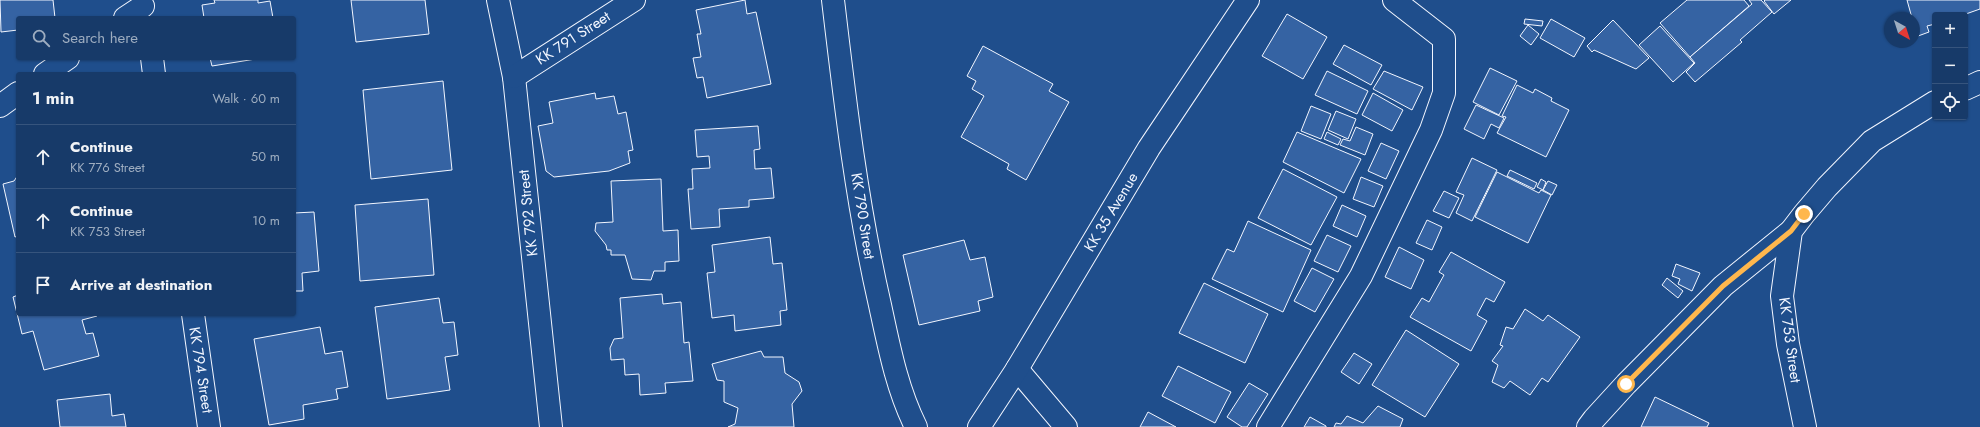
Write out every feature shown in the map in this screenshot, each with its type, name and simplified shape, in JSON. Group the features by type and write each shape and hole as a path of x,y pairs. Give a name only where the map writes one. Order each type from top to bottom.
{"street":[{"name":"KK 792 Street","path":"498,0 514,76 551,427"},
{"name":"KK 791 Street","path":"514,76 634,0"},
{"name":"KK 790 Street","path":"833,0 865,241 905,404 916,427"},
{"name":"KK 35 Avenue","path":"979,427 1017,369 1149,148 1248,0"},
{"path":"1268,427 1361,276 1431,130 1444,93 1444,39 1394,0"},
{"path":"130,16 144,8"},
{"path":"48,72 65,60"},
{"path":"152,60 154,72"},
{"path":"1968,88 1980,82"},
{"path":"0,106 16,94"},
{"path":"1588,427 1594,418 1626,384 1723,286 1791,231 1823,192 1872,141 1932,104"},
{"name":"KK 753 Street","path":"1791,231 1782,296 1788,344 1805,427"},
{"name":"KK 794 Street","path":"193,316 209,427"},
{"path":"1017,369 1066,427"}],"building":[{"path":"0,0 53,0 55,16 16,16 16,30 1,32"},
{"path":"214,0 258,0 258,3 270,1 273,16 204,16 202,5 215,3"},
{"path":"351,0 425,0 429,34 356,42"},
{"path":"745,0 747,14 756,12 771,84 707,98 703,77 697,78 693,58 701,57 697,34 701,34 696,10"},
{"path":"1687,0 1744,0 1749,6 1690,57 1660,23"},
{"path":"1749,0 1761,0 1772,12 1740,40 1742,42 1695,82 1686,72 1695,63 1690,57 1752,4"},
{"path":"1791,0 1774,14 1764,1"},
{"path":"1907,0 1980,0 1980,9 1968,13 1968,12 1932,12 1932,25 1927,26 1929,32 1920,35 1920,12 1910,12"},
{"path":"1287,14 1327,37 1303,79 1262,56"},
{"path":"1525,19 1543,21 1542,26 1524,24"},
{"path":"1551,19 1585,38 1574,57 1540,38"},
{"path":"1613,20 1649,58 1636,69 1594,50 1592,52 1587,46"},
{"path":"1528,25 1539,34 1531,45 1520,36"},
{"path":"1660,26 1694,63 1673,82 1639,45"},
{"path":"1344,45 1382,65 1371,85 1333,64"},
{"path":"983,46 1053,84 1049,91 1069,102 1026,180 1007,169 1009,164 961,137 984,96 972,89 976,81 967,76"},
{"path":"210,60 250,60 212,66"},
{"path":"1490,68 1517,81 1499,115 1473,102"},
{"path":"1327,71 1368,91 1357,114 1315,95"},
{"path":"1384,71 1423,87 1412,110 1373,89"},
{"path":"443,81 452,170 371,179 363,90"},
{"path":"1517,85 1533,93 1535,89 1552,98 1551,101 1569,110 1546,157 1497,133 1506,117 1502,116"},
{"path":"595,93 596,99 614,96 618,114 626,112 633,150 628,151 630,163 609,171 554,177 546,171 538,126 553,123 549,102"},
{"path":"1373,93 1403,110 1392,131 1362,115"},
{"path":"1476,105 1504,118 1499,128 1491,124 1484,139 1464,129"},
{"path":"1311,106 1331,114 1321,139 1301,131"},
{"path":"1336,111 1356,119 1348,139 1328,130"},
{"path":"758,126 760,149 754,150 755,169 771,168 774,198 749,200 749,207 719,209 720,227 691,229 688,189 693,189 692,169 710,168 709,156 697,157 695,130"},
{"path":"1356,127 1373,134 1365,155 1340,145 1343,139 1350,141"},
{"path":"1297,132 1361,159 1344,193 1283,162"},
{"path":"1327,132 1341,139 1338,145 1324,139"},
{"path":"1381,143 1399,151 1386,179 1368,171"},
{"path":"1472,158 1497,170 1472,221 1456,213 1464,195 1456,192"},
{"path":"1283,169 1337,197 1311,245 1258,218"},
{"path":"1510,170 1537,183 1534,189 1507,176"},
{"path":"1497,172 1539,193 1541,190 1551,195 1528,243 1475,217"},
{"path":"1361,177 1383,186 1374,207 1353,199"},
{"path":"16,178 15,237 3,184 14,181"},
{"path":"661,179 663,231 678,230 679,261 665,262 665,271 654,271 651,280 632,279 625,255 611,255 611,250 607,250 606,245 595,231 596,223 613,222 611,181"},
{"path":"1541,179 1546,182 1543,190 1537,187"},
{"path":"1548,181 1557,185 1552,195 1543,190"},
{"path":"1444,191 1459,198 1449,218 1433,211"},
{"path":"428,199 434,275 360,281 355,205"},
{"path":"1342,205 1366,216 1357,237 1333,226"},
{"path":"314,212 319,271 302,273 303,291 296,291 296,213"},
{"path":"1427,220 1442,227 1432,250 1416,243"},
{"path":"1248,221 1311,250 1283,312 1212,279 1227,249 1234,252"},
{"path":"1327,235 1351,246 1338,272 1314,261"},
{"path":"770,237 773,264 782,263 787,310 780,311 781,325 735,331 734,315 712,318 707,273 715,272 712,245"},
{"path":"964,240 970,260 985,257 993,297 978,301 980,311 919,325 903,255"},
{"path":"1399,247 1424,260 1411,289 1385,277"},
{"path":"1451,252 1505,282 1494,302 1486,298 1477,315 1487,321 1471,351 1410,317 1422,298 1429,302 1444,275 1439,272"},
{"path":"1676,264 1700,273 1692,291 1678,284 1680,279 1672,276"},
{"path":"1312,268 1334,279 1315,312 1294,301"},
{"path":"1667,278 1683,291 1678,298 1662,285"},
{"path":"1204,283 1268,314 1245,363 1179,333"},
{"path":"662,294 663,304 681,302 684,343 689,342 693,381 665,383 666,393 640,395 639,374 625,375 624,359 611,360 610,348 614,339 623,338 620,298"},
{"path":"16,296 16,309 13,297"},
{"path":"439,298 443,323 454,322 458,355 445,357 450,390 387,399 375,307"},
{"path":"1525,309 1543,321 1548,315 1580,337 1548,382 1542,378 1530,395 1510,381 1504,388 1492,382 1498,365 1492,361 1503,346 1500,345 1506,327 1513,329"},
{"path":"18,316 97,316 82,320 86,334 93,333 99,356 44,370 33,331 22,334"},
{"path":"320,327 325,354 342,351 348,387 336,389 338,399 303,405 304,419 269,425 254,339"},
{"path":"1406,330 1459,364 1425,417 1372,385"},
{"path":"761,351 764,357 783,357 785,373 799,382 802,391 792,404 794,427 728,427 735,424 738,408 724,402 724,381 717,380 712,364"},
{"path":"1354,353 1372,364 1359,384 1341,372"},
{"path":"1178,366 1231,392 1215,423 1162,396"},
{"path":"1249,383 1268,394 1247,427 1242,427 1227,417"},
{"path":"110,394 112,416 124,414 126,427 60,427 57,400"},
{"path":"1655,397 1709,423 1707,427 1641,427"},
{"path":"1378,406 1403,419 1400,427 1334,427 1336,423 1341,424 1347,416 1363,423"},
{"path":"1148,412 1176,427 1140,427"},
{"path":"1310,417 1326,426 1326,427 1304,427"}],"route":[{"path":"1626,384 1723,286 1791,231 1804,214"}]}
